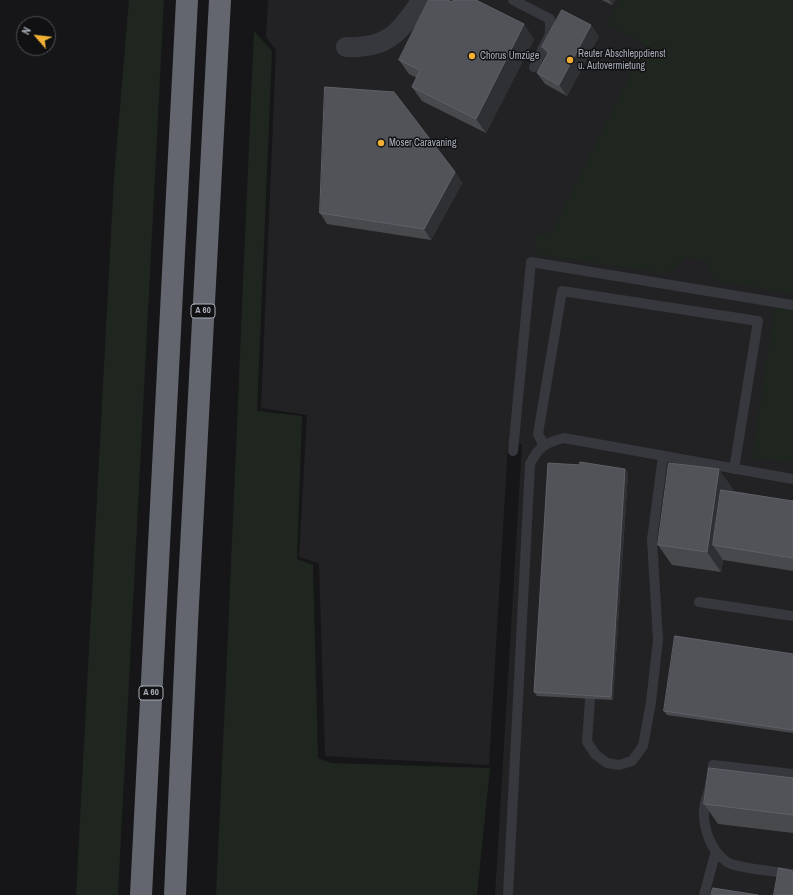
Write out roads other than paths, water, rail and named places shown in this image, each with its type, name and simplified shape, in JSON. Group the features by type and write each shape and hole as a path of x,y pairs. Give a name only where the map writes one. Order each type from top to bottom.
{"highway":[{"name":"A 60","path":"141,895 187,0"},
{"name":"A 60","path":"175,895 187,623 220,0"}],"street":[{"path":"346,47 362,48 380,44 404,25 422,0"}],"lane":[{"path":"513,0 550,19 550,34 534,67"},
{"path":"513,452 531,262 793,305"},
{"path":"544,444 538,434 562,291 758,321 734,468"},
{"path":"508,895 530,464 536,452 544,444 564,438 793,479"},
{"path":"590,699 587,742 595,754 607,763 619,766 632,760 643,746 651,702 658,640 652,540 663,456"},
{"path":"699,602 793,616"},
{"path":"793,774 713,765 712,779 704,809 704,822 709,839 716,851 727,863 793,874"},
{"path":"704,895 716,851"}],"place":[{"name":"Chorus Umzüge","path":"472,56"},
{"name":"Reuter Abschleppdienst u. Autovermietung","path":"570,60"},
{"name":"Moser Caravaning","path":"381,143"}]}
